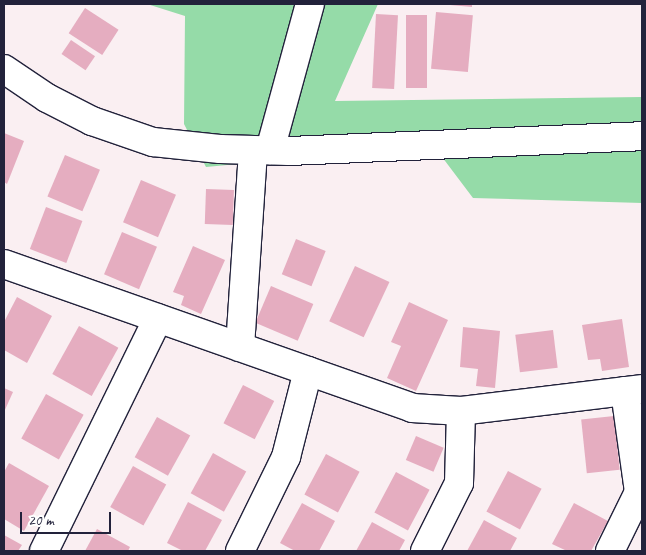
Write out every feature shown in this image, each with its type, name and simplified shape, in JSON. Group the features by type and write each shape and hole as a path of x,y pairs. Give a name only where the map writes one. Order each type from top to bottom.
{"street":[{"path":"240,347 262,150 310,4"},
{"path":"4,69 47,98 92,121 153,142 262,150 642,136"},
{"path":"4,264 412,408 461,411 634,390 639,492 610,551"},
{"path":"44,551 158,318"},
{"path":"240,551 286,458 308,371"},
{"path":"425,551 459,483 461,411"}],"green space":[{"path":"147,4 378,4 335,101 642,97 642,203 473,198 433,145 206,167 184,124 185,16"}],"building":[{"path":"472,4 472,7 450,5"},
{"path":"85,8 119,30 102,55 69,33"},
{"path":"436,12 473,15 468,72 431,69"},
{"path":"376,14 398,15 394,89 372,88"},
{"path":"406,15 427,15 427,88 406,88"},
{"path":"71,40 95,56 86,70 61,54"},
{"path":"4,133 24,141 7,184 4,182"},
{"path":"65,155 100,170 82,211 47,196"},
{"path":"141,180 176,195 158,237 123,222"},
{"path":"206,189 234,190 233,225 205,224"},
{"path":"46,207 82,221 66,263 30,249"},
{"path":"122,232 157,247 139,289 104,274"},
{"path":"296,239 326,251 311,286 282,274"},
{"path":"193,246 225,260 201,314 181,305 184,296 173,292"},
{"path":"355,266 389,282 364,337 329,321"},
{"path":"271,286 313,304 298,341 255,323"},
{"path":"17,297 52,316 27,363 4,350 4,322"},
{"path":"409,302 448,320 416,391 387,378 401,346 391,342"},
{"path":"622,319 629,367 602,371 600,359 588,360 582,325"},
{"path":"79,326 118,348 92,396 52,374"},
{"path":"463,327 500,331 495,388 476,386 478,369 460,367"},
{"path":"553,330 558,368 520,372 515,335"},
{"path":"243,385 274,401 255,439 223,423"},
{"path":"4,388 13,392 4,412"},
{"path":"46,394 84,415 59,459 21,439"},
{"path":"614,416 620,470 587,473 581,419"},
{"path":"157,417 190,435 168,476 135,457"},
{"path":"416,436 444,448 433,472 406,460"},
{"path":"213,453 246,471 224,512 191,493"},
{"path":"326,454 360,472 338,512 304,495"},
{"path":"9,463 49,486 24,531 4,519 4,472"},
{"path":"133,466 166,484 143,526 110,507"},
{"path":"508,471 542,489 520,529 486,512"},
{"path":"396,472 430,490 408,530 374,513"},
{"path":"188,502 222,520 205,551 183,551 167,543"},
{"path":"302,503 335,521 319,551 295,551 280,543"},
{"path":"574,503 608,521 591,551 567,551 552,544"},
{"path":"484,520 517,538 510,551 467,551"},
{"path":"372,522 405,540 399,551 356,551"},
{"path":"97,529 130,547 128,551 85,551"},
{"path":"4,535 22,545 18,551 4,551"}]}
